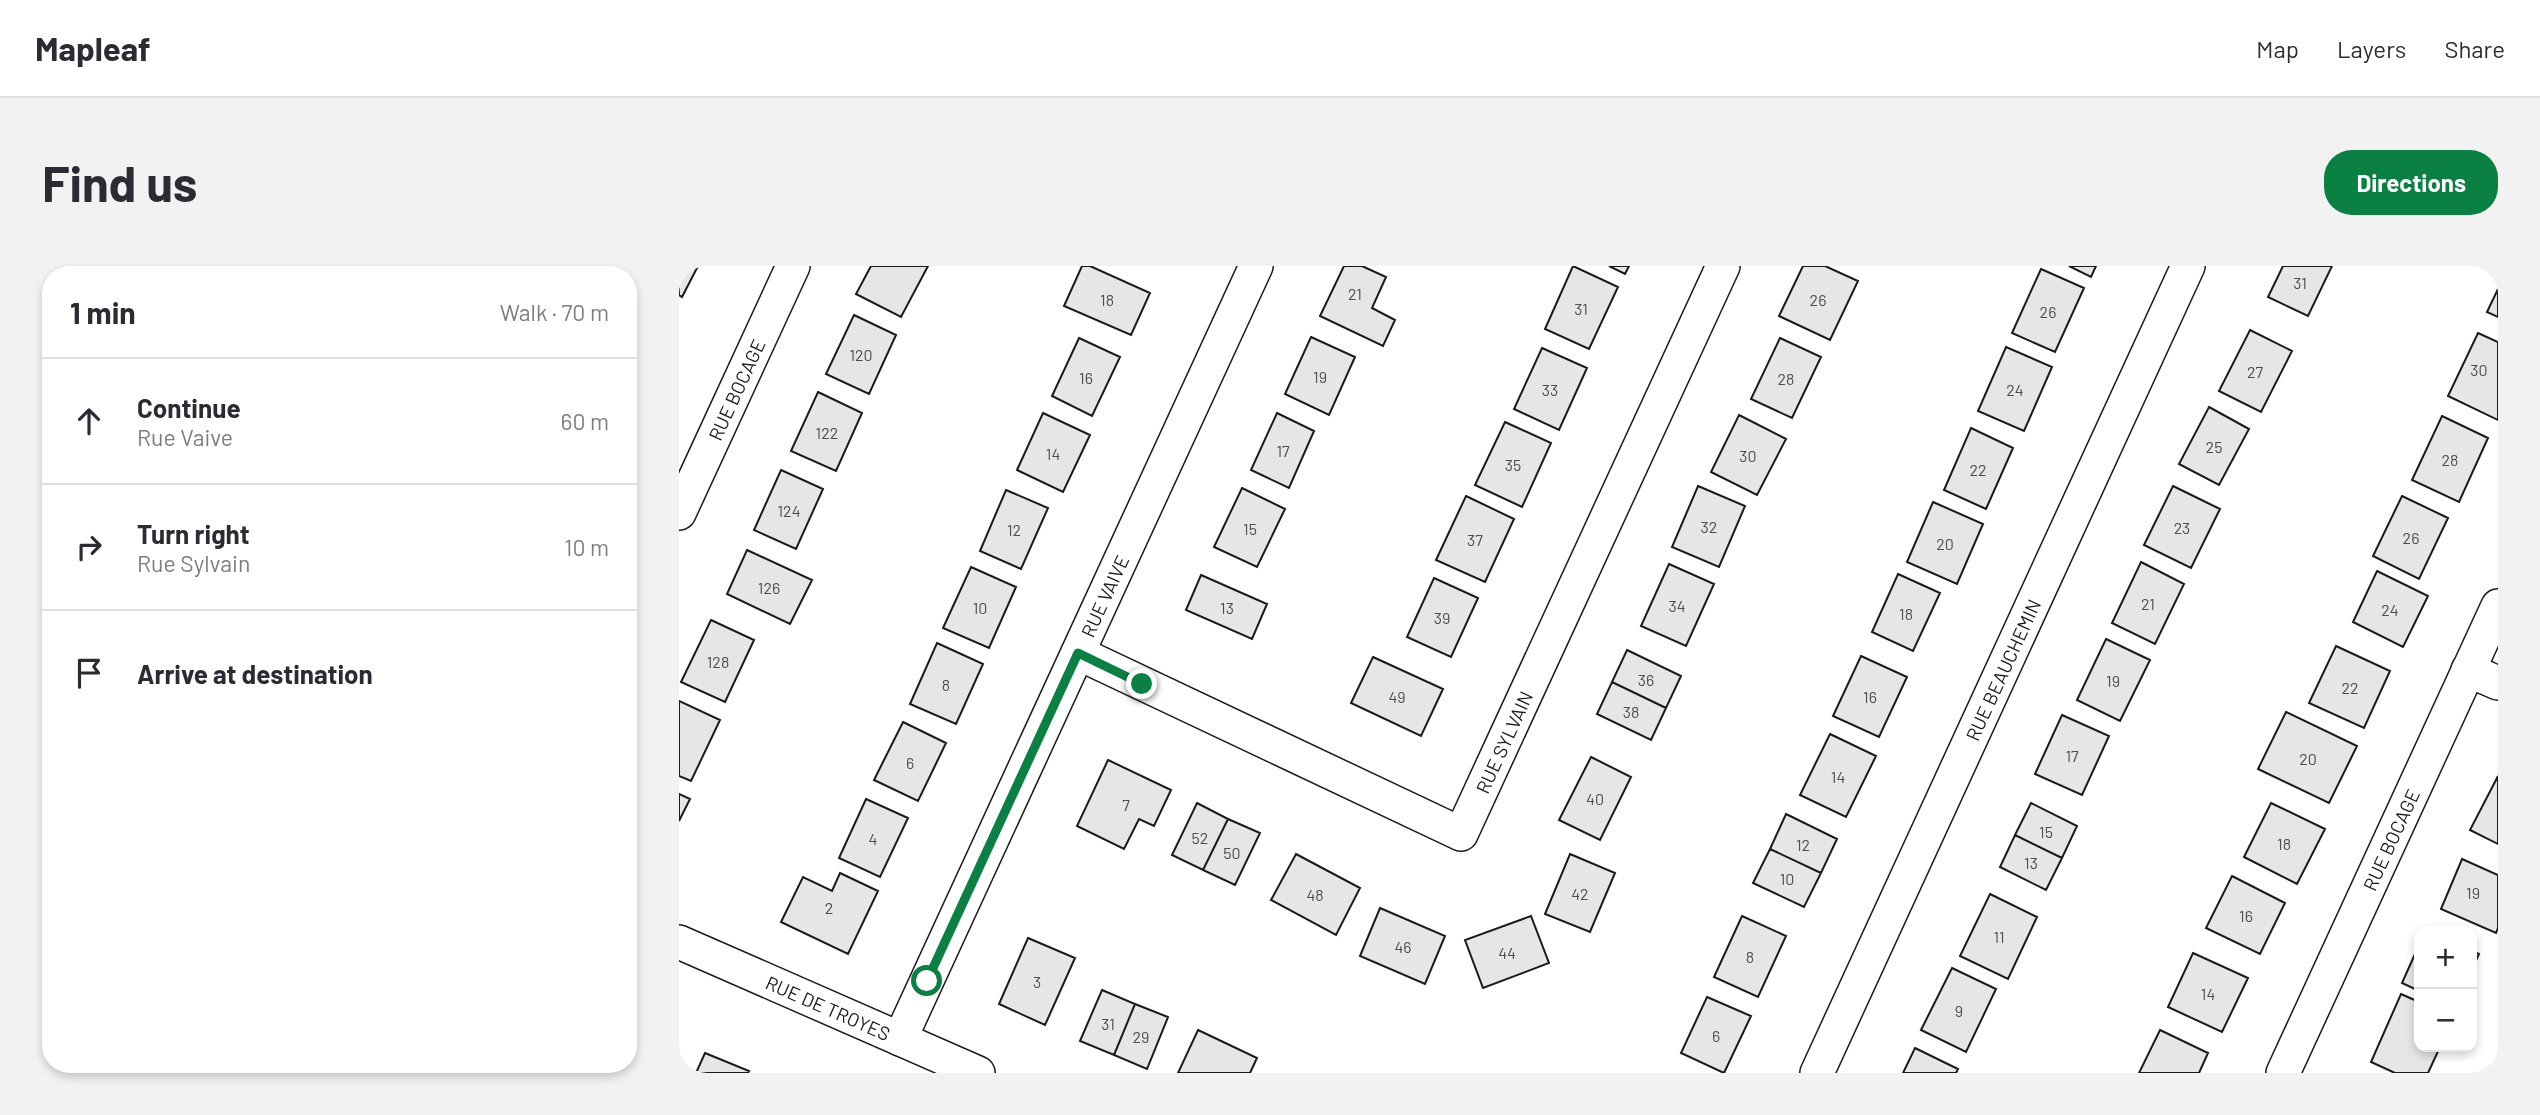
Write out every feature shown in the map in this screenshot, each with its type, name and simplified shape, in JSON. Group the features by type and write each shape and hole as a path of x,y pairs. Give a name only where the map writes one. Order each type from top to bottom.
{"street":[{"name":"RUE BOCAGE","path":"679,513 793,266"},
{"name":"RUE VAIVE","path":"900,1039 1256,266"},
{"name":"RUE SYLVAIN","path":"1078,653 1461,834 1723,266"},
{"name":"RUE BEAUCHEMIN","path":"1817,1073 2188,266"},
{"name":"RUE BOCAGE","path":"2283,1073 2483,677 2498,606"},
{"name":"RUE DE TROYES","path":"679,942 978,1073"}],"building":[{"path":"679,266 698,266 682,297 679,295"},
{"path":"871,266 928,266 901,317 856,294"},
{"path":"1082,266 1090,266 1150,293 1131,335 1064,306"},
{"path":"1344,266 1362,266 1386,277 1372,308 1395,320 1383,346 1320,316"},
{"path":"1573,266 1618,287 1589,349 1545,329"},
{"path":"1609,266 1629,266 1625,274"},
{"path":"1803,266 1825,266 1858,281 1830,340 1779,316"},
{"path":"2069,266 2096,266 2091,277"},
{"path":"2283,266 2332,266 2308,316 2268,297"},
{"path":"2041,269 2084,288 2055,352 2012,333"},
{"path":"2498,289 2498,317 2487,312"},
{"path":"854,315 896,335 869,394 826,374"},
{"path":"2250,330 2292,351 2261,412 2219,391"},
{"path":"2478,333 2498,342 2498,420 2448,396"},
{"path":"1311,337 1355,357 1329,415 1285,394"},
{"path":"1079,338 1120,357 1092,416 1052,396"},
{"path":"1780,338 1821,357 1792,418 1751,399"},
{"path":"2006,347 2052,367 2024,431 1978,411"},
{"path":"1542,348 1587,368 1559,430 1514,409"},
{"path":"818,392 862,413 836,471 791,451"},
{"path":"2209,407 2249,429 2219,485 2179,464"},
{"path":"1043,413 1090,435 1063,492 1017,470"},
{"path":"1277,413 1314,431 1289,488 1251,470"},
{"path":"1739,415 1786,439 1757,495 1711,472"},
{"path":"2442,416 2488,438 2459,502 2412,480"},
{"path":"1505,422 1551,443 1522,507 1475,485"},
{"path":"1971,428 2013,448 1986,509 1944,490"},
{"path":"781,470 823,489 796,549 754,530"},
{"path":"1698,486 1745,506 1719,567 1672,547"},
{"path":"2173,486 2220,509 2191,568 2144,545"},
{"path":"1242,488 1285,509 1257,567 1214,547"},
{"path":"1006,490 1048,508 1021,569 980,551"},
{"path":"1466,496 1514,519 1485,582 1436,560"},
{"path":"2402,496 2448,518 2419,579 2373,556"},
{"path":"1933,502 1983,524 1957,584 1907,562"},
{"path":"747,550 812,580 790,624 727,594"},
{"path":"2141,562 2184,584 2155,644 2112,623"},
{"path":"1669,564 1714,584 1686,646 1641,626"},
{"path":"971,567 1016,587 989,648 943,628"},
{"path":"2377,571 2428,596 2403,647 2353,622"},
{"path":"1898,574 1940,593 1913,651 1872,632"},
{"path":"1201,575 1267,604 1252,639 1186,610"},
{"path":"1434,578 1478,598 1451,657 1407,637"},
{"path":"711,620 754,640 725,702 681,682"},
{"path":"2106,639 2150,660 2120,721 2077,700"},
{"path":"937,643 983,664 956,724 910,704"},
{"path":"2336,646 2390,671 2364,728 2309,703"},
{"path":"1627,650 1681,676 1666,708 1612,682"},
{"path":"1861,656 1907,677 1879,737 1833,716"},
{"path":"1373,657 1443,689 1421,736 1351,703"},
{"path":"1612,682 1666,708 1651,740 1597,714"},
{"path":"679,701 720,720 691,781 679,776"},
{"path":"2286,712 2357,746 2329,803 2258,769"},
{"path":"2062,715 2109,736 2082,795 2035,774"},
{"path":"903,722 946,743 918,801 874,780"},
{"path":"1830,734 1876,756 1846,817 1800,795"},
{"path":"1591,757 1631,777 1600,840 1559,820"},
{"path":"1108,760 1171,790 1154,826 1139,819 1124,849 1077,826"},
{"path":"2498,776 2498,844 2470,830"},
{"path":"679,794 690,799 679,821"},
{"path":"866,799 908,818 880,877 839,858"},
{"path":"1197,803 1228,819 1203,870 1172,855"},
{"path":"2031,803 2077,826 2062,858 2015,835"},
{"path":"2271,803 2325,829 2297,884 2244,857"},
{"path":"1786,814 1837,839 1821,873 1770,849"},
{"path":"1228,819 1260,833 1235,885 1203,870"},
{"path":"2015,835 2062,858 2046,890 2000,867"},
{"path":"1770,849 1821,873 1804,907 1753,883"},
{"path":"1296,854 1360,888 1336,935 1271,900"},
{"path":"1570,854 1615,873 1590,932 1545,914"},
{"path":"2462,859 2498,875 2496,933 2441,909"},
{"path":"840,873 878,891 848,954 781,922 803,877 832,891"},
{"path":"2232,876 2285,903 2260,954 2206,928"},
{"path":"1990,894 2037,917 2008,979 1960,956"},
{"path":"1380,908 1445,936 1425,984 1360,956"},
{"path":"1531,916 1549,963 1483,988 1465,940"},
{"path":"1742,916 1786,936 1758,997 1714,977"},
{"path":"1028,938 1075,958 1045,1025 999,1004"},
{"path":"2193,953 2248,978 2222,1032 2168,1007"},
{"path":"2414,956 2414,989 2402,983"},
{"path":"1952,968 1996,989 1966,1052 1921,1030"},
{"path":"1102,990 1135,1004 1114,1055 1080,1041"},
{"path":"2401,994 2414,1000 2414,1052 2438,1052 2428,1073 2395,1073 2371,1062"},
{"path":"1707,997 1751,1016 1724,1073 1681,1053"},
{"path":"1135,1004 1168,1017 1147,1069 1114,1055"},
{"path":"1198,1030 1257,1058 1250,1073 1178,1073"},
{"path":"2160,1030 2208,1053 2199,1073 2139,1073"},
{"path":"1915,1048 1958,1069 1956,1073 1903,1073"},
{"path":"705,1053 749,1071 696,1073"}],"route":[{"path":"927,981 1078,653 1142,684"}]}
